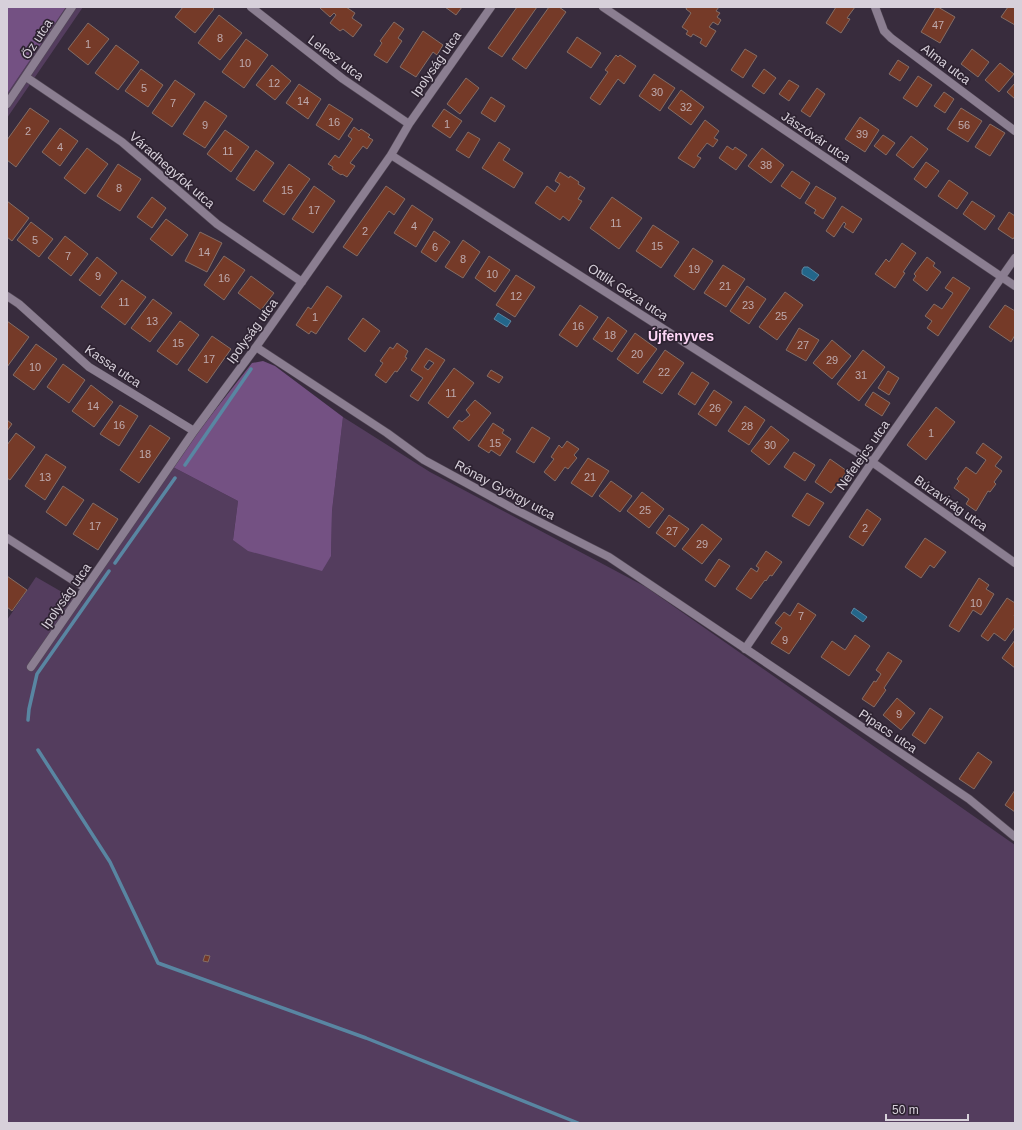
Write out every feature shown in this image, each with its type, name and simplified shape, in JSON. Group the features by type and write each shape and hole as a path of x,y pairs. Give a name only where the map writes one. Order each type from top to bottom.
{"street":[{"name":"Őz utca","path":"7,104 72,7"},
{"name":"Lelesz utca","path":"251,7 342,79 409,124"},
{"name":"Ipolyság utca","path":"31,667 194,431 256,347 391,155 409,124 490,7"},
{"name":"Jászóvár utca","path":"603,7 1015,286"},
{"name":"Alma utca","path":"875,7 884,30 891,38 1015,131"},
{"name":"Váradhegyfok utca","path":"26,77 122,142 217,224 302,282"},
{"name":"Ottlik Géza utca","path":"391,155 872,462"},
{"name":"Nefelejcs utca","path":"745,649 872,462 1015,258"},
{"name":"Kassa utca","path":"7,296 19,304 89,367 194,431"},
{"name":"Rónay György utca","path":"256,347 387,433 424,460 514,509 609,557 745,649"},
{"name":"Búzavirág utca","path":"872,462 1015,563"},
{"path":"7,538 86,588"},
{"name":"Pipacs utca","path":"745,649 969,800 1015,837"}],"shaded area":[{"path":"7,7 66,7 7,94"},
{"path":"66,7 83,7 7,118 7,94"},
{"path":"263,361 275,366 343,417 332,511 331,556 322,571 248,551 233,540 238,501 171,466 252,363"},
{"path":"343,417 430,472 646,587 1015,845 1015,1123 7,1123 7,620 36,577 81,603 103,564 171,466 238,501 233,539 331,556 332,511"}],"water":[{"path":"804,267 808,267 819,275 814,281 802,274"},
{"path":"498,313 511,321 507,327 494,319"},
{"path":"854,608 867,617 863,622 851,613"}],"building":[{"path":"183,7 212,7 214,9 195,33 175,17"},
{"path":"346,7 355,13 352,18 362,25 353,37 343,29 340,31 330,23 336,15 334,13 330,17 320,8"},
{"path":"445,7 462,7 456,15"},
{"path":"517,7 537,7 502,57 488,48"},
{"path":"549,7 559,7 566,12 526,69 512,59"},
{"path":"687,7 719,7 716,11 720,13 717,17 721,20 718,25 713,22 709,27 716,31 706,47 700,43 702,39 693,34 691,37 686,34 688,31 682,27 691,13 686,9"},
{"path":"836,7 855,7 847,18 850,19 841,33 826,23"},
{"path":"936,7 955,17 940,43 921,32"},
{"path":"1008,7 1015,7 1015,25 1001,17"},
{"path":"219,15 242,33 220,60 198,43"},
{"path":"394,22 404,29 398,38 402,41 387,63 374,55 382,43 380,41"},
{"path":"88,23 109,39 88,65 68,49"},
{"path":"423,31 443,45 437,55 433,52 416,77 400,67"},
{"path":"577,37 601,53 591,68 567,52"},
{"path":"246,39 268,55 244,88 222,72"},
{"path":"116,45 139,62 118,90 95,73"},
{"path":"745,49 757,56 743,78 731,70"},
{"path":"972,49 989,62 978,77 961,64"},
{"path":"616,55 618,57 620,55 636,66 624,84 618,79 600,105 590,98 608,72 605,70"},
{"path":"898,60 909,67 900,81 889,74"},
{"path":"1000,63 1014,74 999,92 985,80"},
{"path":"272,65 291,81 275,100 256,85"},
{"path":"141,69 163,85 148,107 125,91"},
{"path":"764,69 776,78 764,94 752,86"},
{"path":"654,74 675,88 660,111 639,96"},
{"path":"918,76 932,85 917,107 903,98"},
{"path":"466,78 479,88 460,114 447,104"},
{"path":"175,80 195,94 172,127 152,113"},
{"path":"789,80 799,86 789,101 779,94"},
{"path":"1015,83 1015,99 1007,92"},
{"path":"299,84 321,99 308,119 286,103"},
{"path":"817,88 825,94 810,117 801,111"},
{"path":"681,90 704,107 691,125 668,108"},
{"path":"944,92 954,99 945,113 934,106"},
{"path":"491,97 505,106 495,122 481,113"},
{"path":"205,101 227,116 205,148 183,134"},
{"path":"329,104 353,119 339,140 316,125"},
{"path":"30,108 49,121 16,167 7,160 7,140"},
{"path":"961,108 982,121 968,142 947,129"},
{"path":"444,109 462,121 450,138 432,126"},
{"path":"860,117 879,130 865,152 845,139"},
{"path":"705,120 719,131 714,138 718,140 713,147 707,143 697,156 701,158 694,168 678,158"},
{"path":"990,124 1005,133 990,156 975,147"},
{"path":"354,127 359,131 361,129 370,135 368,137 373,140 367,149 363,146 350,163 355,166 347,177 332,169 333,167 328,164 335,155 339,158 352,139 348,136"},
{"path":"60,128 78,141 60,166 42,152"},
{"path":"225,130 249,147 231,172 207,154"},
{"path":"468,132 480,139 469,158 456,150"},
{"path":"883,135 895,143 886,155 874,146"},
{"path":"911,136 928,149 913,168 896,155"},
{"path":"499,142 510,149 503,160 523,173 514,188 482,168"},
{"path":"727,146 733,150 735,147 747,155 736,170 719,158"},
{"path":"87,148 108,164 85,194 64,178"},
{"path":"762,148 784,165 771,183 748,166"},
{"path":"256,150 274,163 254,191 236,179"},
{"path":"926,162 939,171 926,188 914,179"},
{"path":"118,164 141,179 120,211 97,196"},
{"path":"289,164 310,179 284,215 263,201"},
{"path":"792,171 810,183 800,199 781,186"},
{"path":"560,172 569,178 570,176 579,182 578,184 585,188 578,199 582,201 569,221 563,216 560,220 535,203 547,186 555,192 560,184 555,181"},
{"path":"949,180 968,193 957,209 938,196"},
{"path":"314,186 335,201 313,233 292,219"},
{"path":"386,186 405,199 394,215 389,211 357,256 343,247"},
{"path":"816,186 836,198 823,219 814,213 816,210 805,203"},
{"path":"152,197 166,208 152,228 137,217"},
{"path":"612,197 642,218 619,249 590,228"},
{"path":"7,201 29,218 12,241 7,237"},
{"path":"972,201 995,216 985,230 963,214"},
{"path":"412,205 433,219 416,247 394,233"},
{"path":"842,206 862,219 853,233 844,227 846,224 844,222 834,237 826,231"},
{"path":"1009,212 1015,216 1015,236 1013,239 998,229"},
{"path":"166,219 188,235 172,256 150,239"},
{"path":"31,222 53,239 39,257 17,240"},
{"path":"653,225 679,242 661,268 636,251"},
{"path":"434,231 450,242 436,262 421,252"},
{"path":"200,232 222,243 207,272 185,261"},
{"path":"65,236 88,254 71,276 48,258"},
{"path":"463,240 480,252 463,278 445,267"},
{"path":"902,243 916,253 903,272 905,273 895,288 875,274 886,259 889,262"},
{"path":"693,248 713,261 694,290 674,276"},
{"path":"224,256 245,270 224,300 204,285"},
{"path":"489,256 510,270 495,292 475,278"},
{"path":"97,257 117,273 100,296 79,280"},
{"path":"927,257 935,263 933,266 941,272 927,291 913,280 916,276 914,274"},
{"path":"723,265 745,279 726,307 704,293"},
{"path":"516,275 535,287 515,317 496,305"},
{"path":"251,276 274,293 261,310 238,293"},
{"path":"953,277 970,288 938,336 927,328 932,321 925,316 934,304 942,309 953,293 945,288"},
{"path":"122,280 146,297 125,325 101,307"},
{"path":"327,286 342,296 316,334 311,331 309,334 296,325 308,307 311,309"},
{"path":"747,286 766,299 749,324 730,311"},
{"path":"785,292 803,305 777,340 759,327"},
{"path":"153,299 172,313 150,342 131,328"},
{"path":"580,305 598,317 577,347 559,335"},
{"path":"1005,305 1015,311 1015,335 1011,342 989,327"},
{"path":"608,317 627,331 612,352 593,339"},
{"path":"363,318 380,331 365,352 348,339"},
{"path":"7,321 29,337 7,367"},
{"path":"180,321 199,335 177,365 157,351"},
{"path":"799,328 819,340 806,361 786,350"},
{"path":"635,333 657,349 638,374 617,359"},
{"path":"212,336 231,349 207,383 188,370"},
{"path":"832,340 851,356 832,379 813,363"},
{"path":"397,343 408,351 405,357 407,358 397,372 395,371 386,383 375,375 383,363 380,361 390,347 393,349"},
{"path":"36,344 57,359 34,390 13,375"},
{"path":"426,348 445,360 418,401 410,396 423,378 411,370","holes":["429,360 434,363 428,370 424,367"]},
{"path":"665,350 684,363 662,394 643,382"},
{"path":"863,350 885,367 859,401 837,384"},
{"path":"63,364 85,380 69,403 47,387"},
{"path":"454,368 474,383 448,418 428,403"},
{"path":"491,370 503,377 499,383 487,376"},
{"path":"888,371 899,378 889,395 878,388"},
{"path":"692,372 709,383 695,405 678,394"},
{"path":"91,385 113,402 94,427 72,411"},
{"path":"714,390 732,402 716,426 698,414"},
{"path":"873,392 890,403 882,416 865,405"},
{"path":"475,400 491,413 469,441 453,428 459,420 462,422 470,415 466,410"},
{"path":"120,405 138,416 119,446 100,434"},
{"path":"745,406 765,420 749,445 728,431"},
{"path":"936,407 955,422 926,460 907,445"},
{"path":"7,420 12,424 7,431"},
{"path":"493,423 504,430 502,433 511,439 500,456 491,450 489,453 478,446"},
{"path":"150,425 170,438 139,483 120,470"},
{"path":"771,426 789,440 769,465 751,451"},
{"path":"532,427 550,438 534,463 516,452"},
{"path":"16,433 35,447 10,480 7,478 7,445"},
{"path":"567,441 579,449 574,455 577,458 568,469 565,467 555,481 544,472 554,459 551,457 559,445 562,448"},
{"path":"983,443 1002,457 995,466 1002,471 994,482 996,484 990,492 988,491 976,511 966,504 969,499 954,488 959,481 957,479 966,467 976,474 986,460 976,453"},
{"path":"794,452 815,465 805,481 784,467"},
{"path":"46,454 66,467 45,500 25,486"},
{"path":"588,458 609,471 592,497 571,483"},
{"path":"830,459 847,471 831,493 815,482"},
{"path":"611,481 632,496 620,512 599,496"},
{"path":"63,486 84,500 66,526 46,512"},
{"path":"642,492 664,509 649,528 627,511"},
{"path":"807,493 824,503 809,526 792,516"},
{"path":"93,503 118,519 98,550 73,534"},
{"path":"867,509 881,519 863,546 849,537"},
{"path":"669,515 689,529 675,547 656,533"},
{"path":"702,524 722,539 702,564 682,549"},
{"path":"925,538 946,552 934,568 930,565 921,578 905,567"},
{"path":"766,551 782,562 772,576 770,575 766,581 765,580 751,599 736,589 751,568 757,572 759,568 756,566"},
{"path":"719,559 730,566 715,587 705,580"},
{"path":"7,576 27,590 12,611 7,607"},
{"path":"979,578 989,585 986,589 994,594 981,615 973,610 959,632 949,626"},
{"path":"1007,598 1015,603 1015,627 1005,641 994,633 988,641 981,636"},
{"path":"798,603 816,615 789,654 771,643 782,628 775,623 784,612 790,616"},
{"path":"855,635 870,646 849,676 821,657 832,641 845,650"},
{"path":"1015,640 1015,668 1002,658"},
{"path":"888,652 902,661 884,688 886,690 874,707 862,699 874,681 876,682 881,674 876,670"},
{"path":"897,698 915,713 901,730 883,715"},
{"path":"930,708 943,717 925,744 912,735"},
{"path":"978,752 992,762 974,789 959,779"},
{"path":"1015,790 1015,812 1005,805"},
{"path":"205,955 210,956 208,962 203,961"}],"waterway":[{"path":"185,465 251,369"},
{"path":"115,563 175,478"},
{"path":"28,720 37,674 109,571"},
{"path":"38,750 110,862 158,963 366,1038 578,1123"}],"district":[{"name":"Újfenyves","path":"681,336"}]}
